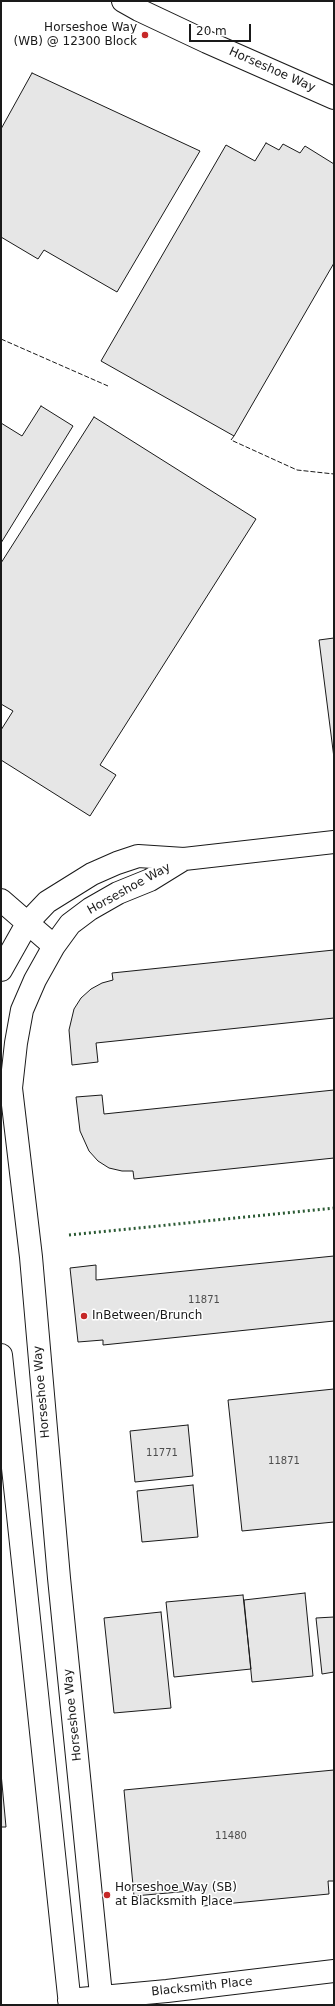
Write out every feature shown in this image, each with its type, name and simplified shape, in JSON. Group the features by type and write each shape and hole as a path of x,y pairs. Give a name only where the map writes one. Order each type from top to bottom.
{"street":[{"name":"Horseshoe Way","path":"123,1 207,42 334,98"},
{"name":"Horseshoe Way","path":"1,970 28,922 47,902 92,874 117,863 138,856 184,858 334,842"},
{"name":"Horseshoe Way","path":"102,2001 58,1570 31,1257 11,1088 16,1042 22,1010 35,980 54,946 70,924 90,909 118,893 150,880 184,858"},
{"path":"1,900 54,946"},
{"path":"1,1355 70,2002"},
{"name":"Blacksmith Place","path":"70,2002 102,2001 334,1971"}],"building":[{"path":"32,73 200,151 117,292 44,250 38,259 1,237 1,129"},
{"path":"266,143 279,150 283,144 300,153 305,146 334,164 334,263 234,436 101,361 226,145 255,161"},
{"path":"41,406 73,426 1,543 1,423 22,436"},
{"path":"94,417 256,519 100,765 116,775 90,816 1,760 1,730 13,711 1,704 1,563"},
{"path":"334,638 334,758 319,640"},
{"path":"334,950 334,1018 96,1043 98,1062 72,1065 69,1030 74,1009 81,998 91,989 102,983 113,980 112,973"},
{"path":"334,1090 334,1158 134,1179 133,1171 122,1171 109,1168 98,1161 89,1151 80,1131 76,1097 102,1095 104,1114"},
{"path":"334,1256 334,1321 103,1345 103,1340 78,1342 70,1268 96,1265 96,1280"},
{"path":"334,1389 334,1522 242,1531 228,1400"},
{"path":"188,1425 193,1476 135,1482 130,1431"},
{"path":"193,1485 198,1537 142,1542 137,1491"},
{"path":"305,1593 313,1676 252,1682 244,1600"},
{"path":"243,1595 251,1669 174,1677 166,1602"},
{"path":"161,1612 171,1708 114,1713 104,1618"},
{"path":"334,1617 334,1672 322,1674 316,1618"},
{"path":"334,1770 334,1881 328,1881 329,1894 203,1906 202,1890 134,1896 124,1790"},
{"path":"1,1773 6,1827 1,1827"}],"hedge":[{"path":"69,1235 334,1208"}],"fence":[{"path":"1,339 108,386"},
{"path":"234,436 231,440 297,470 334,474"}],"place":[{"name":"Horseshoe Way (WB) @ 12300 Block","path":"145,35"},
{"name":"InBetween/Brunch","path":"84,1316"},
{"name":"Horseshoe Way (SB) at Blacksmith Place","path":"107,1895"}]}
